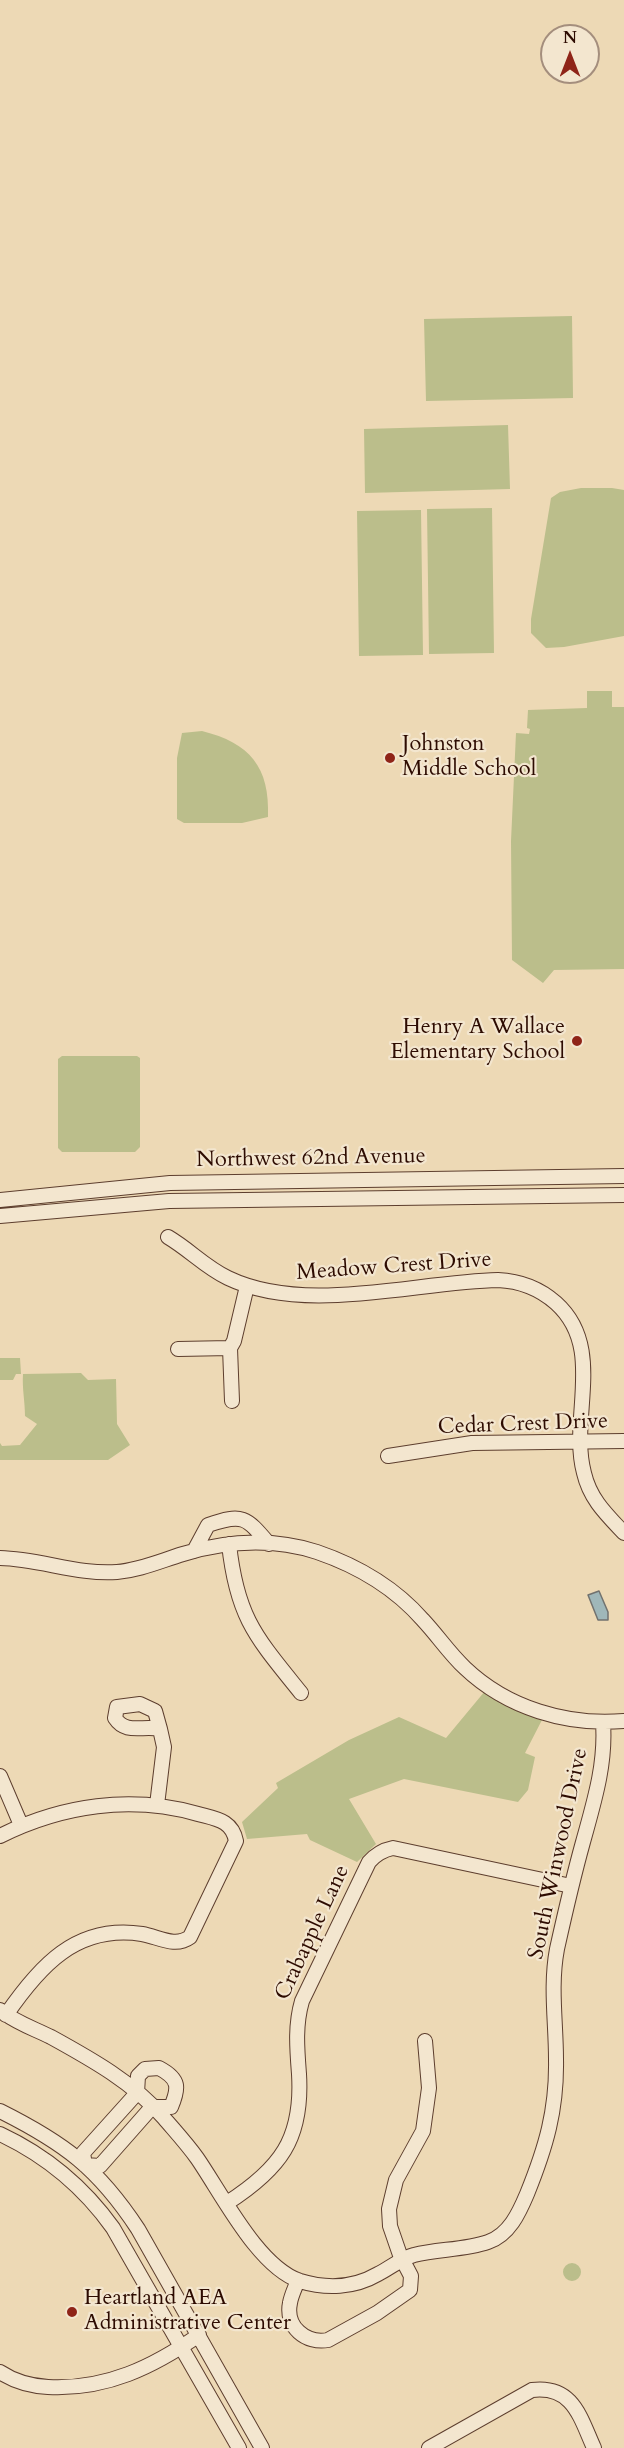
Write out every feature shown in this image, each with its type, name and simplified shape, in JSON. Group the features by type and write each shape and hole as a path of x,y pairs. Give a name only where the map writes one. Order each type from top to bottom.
{"street":[{"name":"Northwest 62nd Avenue","path":"0,1200 170,1183 624,1176"},
{"name":"Northwest 62nd Avenue","path":"0,1216 169,1201 624,1195"},
{"name":"Meadow Crest Drive","path":"201,1262 229,1279 247,1286 265,1291 305,1296 498,1280 524,1284 538,1290 561,1308 576,1331 581,1345 584,1372 580,1442 583,1473 590,1492 601,1509 624,1533"},
{"path":"231,1401 230,1348 234,1341 247,1286"},
{"path":"178,1349 230,1348"},
{"name":"Cedar Crest Drive","path":"388,1456 472,1443 624,1442"},
{"path":"194,1551 208,1524 231,1517 251,1523 269,1544"},
{"path":"229,1544 235,1586 247,1621 261,1643 301,1693"},
{"path":"0,1558 42,1561 80,1570 115,1572 229,1544 269,1544 314,1551 335,1558 376,1579 409,1605 466,1669 500,1694 554,1716 603,1723 624,1721"},
{"name":"South Winwood Drive","path":"157,2111 195,2156 262,2255 282,2272 298,2280 321,2286 350,2285 377,2275 402,2259 418,2254 488,2242 507,2229 522,2206 544,2152 551,2122 556,2057 553,1985 556,1953 571,1886 601,1775 604,1755 603,1723"},
{"path":"157,1805 164,1747 160,1729"},
{"path":"0,1776 21,1825"},
{"path":"0,1836 21,1825 71,1809 100,1805 157,1805 184,1810 226,1822 234,1832 236,1841 233,1850 190,1937 176,1943 129,1933 103,1935 81,1942 56,1956 36,1974 3,2013 23,2026 47,2035 92,2060 137,2093 157,2111"},
{"name":"Crabapple Lane","path":"227,2203 265,2176 281,2157 292,2135 298,2112 299,2094 298,2016 369,1862 375,1855 393,1848 571,1886"},
{"path":"298,2280 290,2302 291,2322 303,2336 312,2340 328,2340 377,2313 410,2290 411,2276 390,2226 388,2209 396,2180 423,2131 429,2088 425,2041"},
{"path":"73,2180 85,2165 83,2152 137,2093 138,2076 145,2069 159,2068 175,2080 178,2091 171,2108 157,2111 100,2166 85,2165"},
{"path":"0,2111 40,2131 64,2147 117,2197 199,2335 262,2448"},
{"path":"0,2134 44,2157 73,2180 95,2203 113,2228 239,2448"},
{"path":"0,2372 23,2383 63,2388 106,2383 138,2371 199,2335"},
{"path":"429,2448 532,2390 546,2388 560,2392 570,2401 579,2413 594,2448"}],"green space":[{"path":"572,316 573,398 426,401 424,319"},
{"path":"508,425 510,489 365,493 364,429"},
{"path":"581,488 624,490 624,636 546,648 531,633 531,619 551,498 560,492"},
{"path":"492,508 494,653 429,654 427,509"},
{"path":"421,510 423,655 359,656 357,511"},
{"path":"587,691 612,691 612,707 624,707 624,969 554,970 543,983 512,960 511,841 516,733 529,734 528,710 587,708"},
{"path":"202,731 233,742 254,760 265,784 268,817 242,823 184,823 177,819 177,758 182,733"},
{"path":"62,1056 137,1056 140,1058 140,1147 135,1152 62,1152 58,1148 58,1059"},
{"path":"0,1358 20,1358 21,1374 16,1374 13,1380 0,1380"},
{"path":"81,1373 88,1380 116,1379 117,1424 130,1445 108,1460 0,1460 0,1443 2,1446 20,1445 37,1424 25,1416 23,1374"},
{"path":"485,1691 543,1718 525,1753 535,1757 528,1790 518,1802 404,1779 349,1799 376,1844 357,1862 310,1840 307,1834 247,1839 242,1822 278,1788 276,1783 349,1740 399,1717 446,1738"},
{"path":"572,2263 578,2266 581,2272 578,2278 572,2281 566,2278 563,2272 566,2266"}],"water":[{"path":"599,1591 608,1612 608,1620 598,1620 588,1595"}],"place":[{"name":"Johnston Middle School","path":"390,758"},
{"name":"Henry A Wallace Elementary School","path":"577,1041"},
{"name":"Heartland AEA Administrative Center","path":"72,2312"}]}
